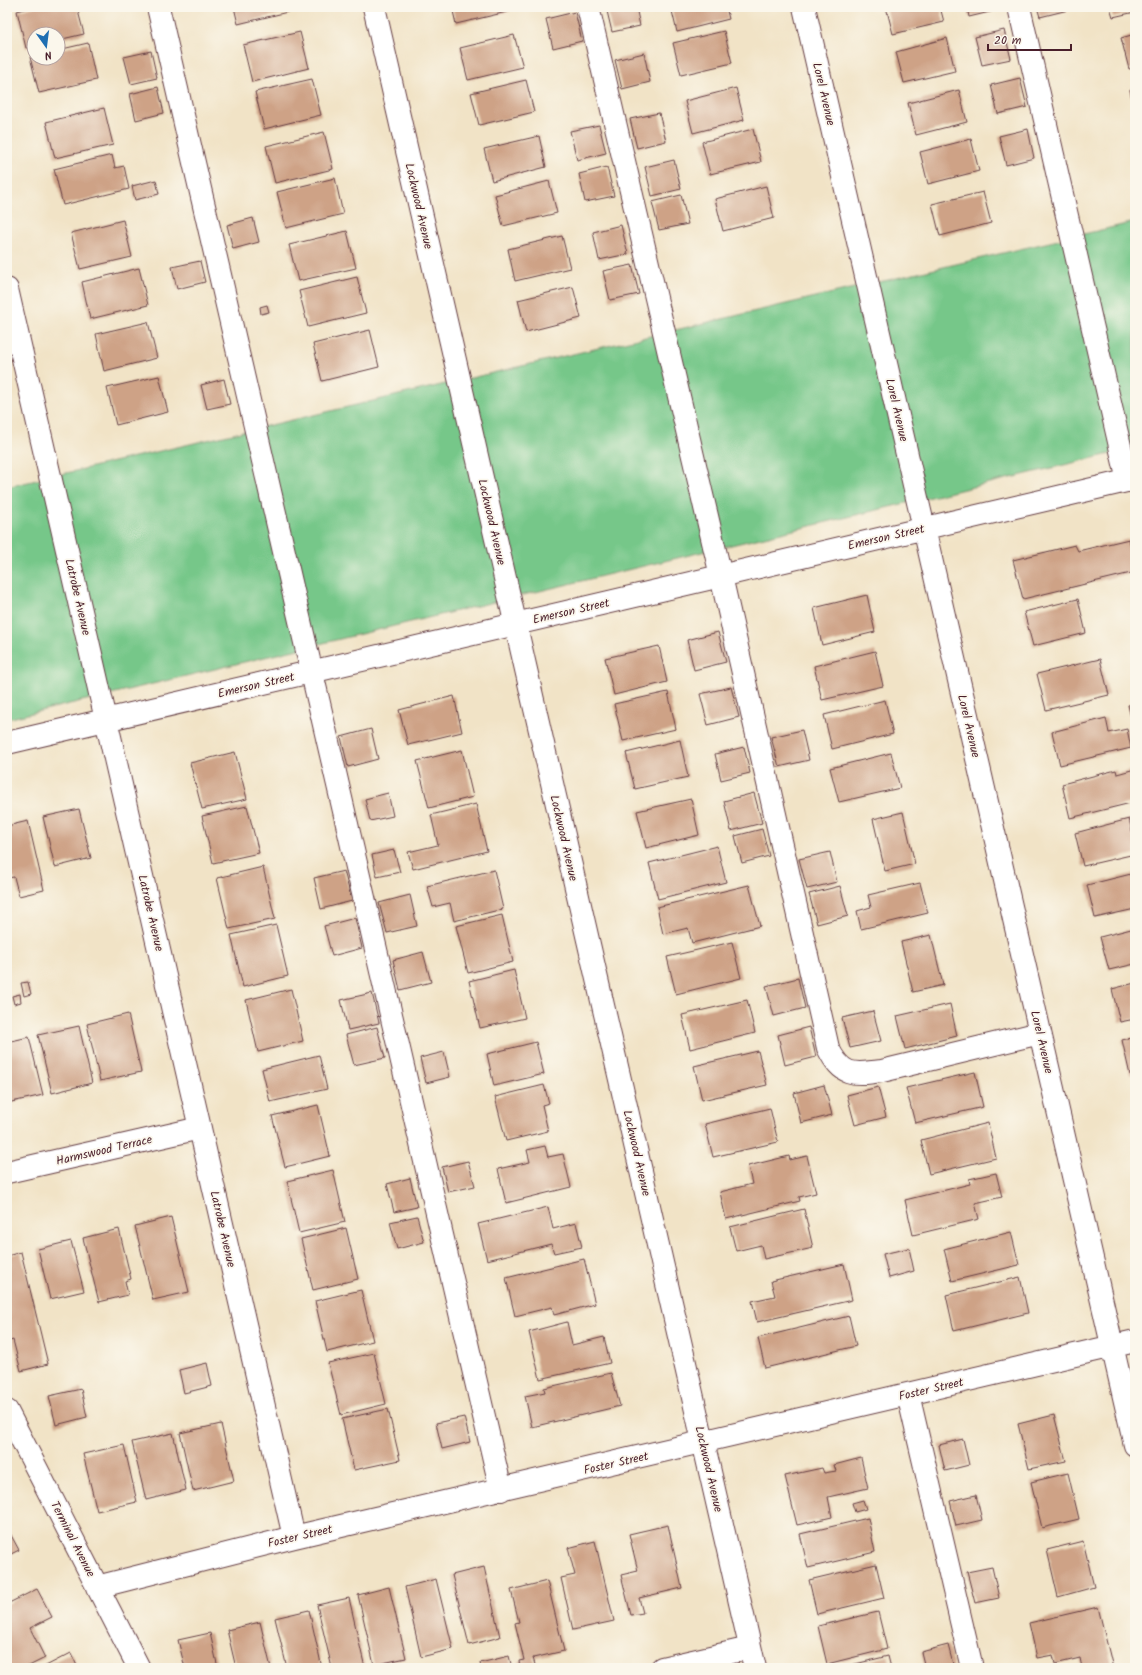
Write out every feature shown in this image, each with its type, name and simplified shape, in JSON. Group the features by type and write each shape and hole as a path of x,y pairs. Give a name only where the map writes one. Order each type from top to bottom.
{"street":[{"path":"158,7 500,1490"},
{"name":"Lockwood Avenue","path":"374,7 753,1658"},
{"path":"588,7 721,576 828,1048 835,1062 846,1071 860,1074 882,1071 1040,1033"},
{"name":"Lorel Avenue","path":"804,7 1135,1445"},
{"path":"1019,7 1132,480"},
{"name":"Latrobe Avenue","path":"7,288 294,1537"},
{"name":"Emerson Street","path":"7,743 1132,480"},
{"name":"Harmswood Terrace","path":"7,1172 200,1128"},
{"name":"Foster Street","path":"97,1587 294,1537 703,1443 1135,1341"},
{"path":"908,1394 972,1668"},
{"name":"Terminal Avenue","path":"7,1410 139,1668"},
{"path":"662,1668 753,1658"}],"green space":[{"path":"1135,222 1135,448 7,719 7,487"}],"building":[{"path":"33,7 77,7 84,34 66,38 66,26 26,26 26,48 17,11"},
{"path":"234,7 295,7 296,10 238,24"},
{"path":"452,7 510,7 511,11 456,24"},
{"path":"606,7 636,7 640,26 612,32"},
{"path":"671,7 726,7 729,19 677,32"},
{"path":"886,7 940,7 944,22 893,34"},
{"path":"967,7 997,7 998,10 969,17"},
{"path":"1037,7 1067,7 1068,10 1040,17"},
{"path":"1110,7 1135,7 1135,12 1113,17"},
{"path":"575,12 582,41 553,48 546,19"},
{"path":"1004,30 1011,59 982,65 975,37"},
{"path":"724,31 732,63 681,75 673,43"},
{"path":"300,32 309,68 252,82 243,45"},
{"path":"1135,34 1135,68 1129,69 1121,38"},
{"path":"514,35 523,67 468,80 460,48"},
{"path":"947,38 955,71 904,83 896,52"},
{"path":"88,43 96,80 39,93 32,66 66,66 66,48"},
{"path":"151,51 157,78 131,84 124,57"},
{"path":"644,53 650,82 622,89 615,60"},
{"path":"1020,78 1027,107 998,114 991,85"},
{"path":"312,79 321,115 264,129 255,92"},
{"path":"526,80 534,112 479,125 471,93"},
{"path":"158,87 164,113 136,120 130,94"},
{"path":"736,88 744,120 693,133 685,101"},
{"path":"1135,89 1135,109 1134,109 1130,90"},
{"path":"959,90 967,122 916,135 908,103"},
{"path":"104,108 113,145 55,158 46,122"},
{"path":"659,113 666,141 637,148 630,119"},
{"path":"599,125 606,153 577,160 570,131"},
{"path":"753,129 761,162 710,174 702,142"},
{"path":"1028,129 1034,158 1006,165 999,136"},
{"path":"324,132 333,169 275,183 266,146"},
{"path":"539,136 546,167 492,181 484,149"},
{"path":"971,139 979,171 928,184 920,152"},
{"path":"112,155 115,168 124,166 129,189 63,205 54,169"},
{"path":"674,160 681,189 652,196 645,167"},
{"path":"607,167 614,196 585,202 579,174"},
{"path":"335,178 343,214 286,228 277,192"},
{"path":"156,180 159,194 135,200 132,186"},
{"path":"549,181 557,213 503,226 495,195"},
{"path":"766,186 774,218 723,231 715,199"},
{"path":"983,192 991,223 940,236 932,204"},
{"path":"681,195 688,224 659,230 652,202"},
{"path":"253,218 259,242 233,249 227,225"},
{"path":"123,220 132,257 80,269 71,233"},
{"path":"621,225 628,254 599,260 593,232"},
{"path":"347,231 356,268 298,281 289,245"},
{"path":"562,236 570,268 515,281 508,249"},
{"path":"200,261 205,282 177,289 172,267"},
{"path":"632,265 639,294 610,300 603,271"},
{"path":"139,268 148,305 90,319 82,282"},
{"path":"357,277 366,313 308,327 299,291"},
{"path":"573,287 581,318 526,332 518,300"},
{"path":"267,305 269,312 261,314 260,307"},
{"path":"148,322 157,358 104,371 96,334"},
{"path":"370,330 379,367 322,381 313,344"},
{"path":"159,376 168,412 116,425 107,388"},
{"path":"224,379 230,404 207,409 201,385"},
{"path":"1129,539 1135,563 1135,572 1023,599 1013,560 1075,545 1078,551"},
{"path":"867,595 875,632 822,645 814,608"},
{"path":"1078,599 1086,633 1033,646 1024,612"},
{"path":"718,632 726,662 694,670 687,640"},
{"path":"659,646 667,682 614,695 605,658"},
{"path":"875,651 883,686 822,700 814,666"},
{"path":"1100,659 1109,695 1046,710 1037,674"},
{"path":"731,687 739,717 708,725 700,694"},
{"path":"668,692 676,729 623,741 614,704"},
{"path":"454,696 462,732 408,745 399,710"},
{"path":"885,700 893,734 832,749 824,715"},
{"path":"1135,704 1135,731 1134,731 1128,705"},
{"path":"1106,718 1109,733 1127,729 1131,748 1060,765 1052,732"},
{"path":"371,729 378,759 348,767 341,737"},
{"path":"802,730 809,760 779,767 771,737"},
{"path":"680,740 688,777 635,789 626,753"},
{"path":"744,747 750,773 721,780 715,754"},
{"path":"462,750 473,797 429,808 417,761"},
{"path":"235,752 247,799 202,809 190,763"},
{"path":"891,753 900,788 839,802 830,768"},
{"path":"1135,769 1135,802 1070,818 1062,784 1116,770 1117,774"},
{"path":"388,793 393,816 370,821 365,799"},
{"path":"754,793 762,823 731,831 724,801"},
{"path":"691,799 699,835 646,848 637,811"},
{"path":"476,804 487,851 413,869 408,852 438,845 431,815"},
{"path":"247,806 259,853 213,863 202,816"},
{"path":"79,809 91,858 55,867 43,817"},
{"path":"903,812 915,864 885,871 873,819"},
{"path":"1129,819 1135,843 1135,854 1083,866 1075,833"},
{"path":"28,821 44,890 19,896 14,877 7,878 7,826"},
{"path":"762,829 769,856 742,863 735,836"},
{"path":"717,846 726,882 658,899 649,863"},
{"path":"394,850 400,872 377,877 372,855"},
{"path":"830,852 837,882 807,889 799,859"},
{"path":"263,867 275,919 229,929 217,878"},
{"path":"494,870 503,909 454,921 450,903 433,907 427,886"},
{"path":"344,871 352,901 321,909 314,878"},
{"path":"1135,873 1135,909 1095,918 1087,885"},
{"path":"920,883 928,913 861,929 857,911 871,907 868,895"},
{"path":"749,885 760,926 692,943 688,928 663,934 657,907"},
{"path":"840,886 848,916 817,924 809,894"},
{"path":"410,895 417,926 387,933 379,903"},
{"path":"502,915 513,962 468,973 456,926"},
{"path":"355,918 362,948 332,956 324,926"},
{"path":"276,925 288,976 243,987 231,935"},
{"path":"1135,928 1135,964 1109,970 1100,937"},
{"path":"931,935 943,985 913,992 901,942"},
{"path":"732,942 741,978 676,994 667,957"},
{"path":"423,952 431,982 400,990 393,960"},
{"path":"514,970 525,1018 480,1028 469,981"},
{"path":"798,978 805,1008 774,1016 766,986"},
{"path":"28,982 31,994 24,996 21,983"},
{"path":"1135,983 1135,1019 1120,1022 1112,989"},
{"path":"291,989 303,1041 258,1052 246,1000"},
{"path":"372,993 379,1023 348,1030 341,1000"},
{"path":"20,994 21,1002 14,1004 12,996"},
{"path":"747,1000 755,1033 690,1049 682,1015"},
{"path":"950,1004 957,1036 905,1049 897,1016"},
{"path":"873,1011 881,1041 850,1048 842,1018"},
{"path":"128,1014 141,1072 100,1081 87,1024"},
{"path":"79,1026 92,1083 52,1093 38,1035"},
{"path":"377,1027 385,1058 354,1065 346,1035"},
{"path":"809,1027 816,1057 785,1065 778,1035"},
{"path":"29,1037 43,1095 7,1103 7,1042"},
{"path":"1135,1037 1135,1073 1130,1075 1122,1040"},
{"path":"536,1042 544,1074 494,1086 487,1054"},
{"path":"758,1051 767,1085 702,1100 694,1066"},
{"path":"444,1052 450,1077 426,1083 420,1058"},
{"path":"319,1055 327,1089 270,1102 262,1069"},
{"path":"975,1072 983,1107 915,1123 906,1088"},
{"path":"544,1085 549,1103 542,1105 548,1131 506,1141 495,1097"},
{"path":"824,1085 832,1115 801,1123 794,1093"},
{"path":"878,1087 886,1117 855,1125 847,1095"},
{"path":"318,1105 330,1156 285,1167 272,1116"},
{"path":"770,1108 778,1142 713,1157 705,1124"},
{"path":"988,1123 996,1158 929,1174 921,1140"},
{"path":"545,1146 548,1157 563,1154 571,1187 506,1203 498,1169 530,1162 527,1150"},
{"path":"789,1156 790,1160 807,1156 816,1193 799,1197 800,1201 726,1219 720,1192 752,1184 748,1166"},
{"path":"468,1161 475,1186 448,1192 442,1167"},
{"path":"333,1170 345,1222 299,1233 287,1181"},
{"path":"996,1173 1002,1197 975,1203 979,1219 913,1235 905,1200 970,1184 969,1179"},
{"path":"410,1178 417,1207 394,1212 387,1184"},
{"path":"548,1207 553,1229 576,1223 582,1247 554,1253 551,1244 487,1260 478,1224"},
{"path":"804,1209 813,1248 764,1259 761,1245 736,1251 730,1227"},
{"path":"417,1216 424,1242 397,1249 390,1222"},
{"path":"171,1217 189,1292 153,1300 135,1226"},
{"path":"346,1228 358,1279 313,1290 301,1239"},
{"path":"119,1229 131,1279 125,1281 128,1295 99,1302 83,1238"},
{"path":"1011,1232 1019,1265 952,1281 944,1249"},
{"path":"71,1241 84,1291 50,1299 38,1249"},
{"path":"909,1248 914,1271 889,1278 883,1254"},
{"path":"21,1252 48,1364 21,1371 13,1340 7,1342 7,1256"},
{"path":"584,1259 595,1304 554,1315 552,1307 515,1316 506,1278"},
{"path":"844,1264 852,1300 757,1322 752,1301 775,1296 771,1281"},
{"path":"1020,1277 1028,1313 954,1331 946,1295"},
{"path":"361,1290 373,1341 327,1352 315,1301"},
{"path":"849,1316 856,1346 765,1368 758,1338"},
{"path":"567,1322 572,1345 604,1337 610,1363 540,1379 529,1332"},
{"path":"374,1353 386,1404 341,1415 328,1363"},
{"path":"207,1363 212,1386 184,1393 179,1370"},
{"path":"611,1373 620,1406 532,1427 525,1396 545,1392 544,1388"},
{"path":"81,1389 87,1417 56,1425 49,1396"},
{"path":"388,1409 400,1460 354,1470 342,1419"},
{"path":"1054,1415 1066,1461 1029,1469 1018,1424"},
{"path":"464,1417 470,1442 442,1449 436,1423"},
{"path":"221,1424 234,1481 193,1491 180,1433"},
{"path":"173,1433 186,1490 146,1500 132,1442"},
{"path":"963,1439 969,1465 945,1471 939,1445"},
{"path":"124,1445 137,1502 97,1511 83,1454"},
{"path":"861,1458 868,1488 828,1497 832,1517 797,1525 785,1476 822,1468 824,1473 836,1471 834,1465"},
{"path":"1068,1473 1079,1519 1042,1528 1031,1482"},
{"path":"976,1495 982,1520 956,1526 950,1501"},
{"path":"863,1500 866,1509 855,1512 852,1503"},
{"path":"868,1518 875,1552 808,1568 800,1534"},
{"path":"668,1525 682,1588 639,1598 643,1613 631,1615 621,1575 638,1571 629,1534"},
{"path":"7,1528 19,1550 7,1556"},
{"path":"595,1541 614,1621 573,1630 561,1578 575,1575 568,1548"},
{"path":"1083,1541 1094,1587 1058,1597 1047,1550"},
{"path":"876,1564 884,1598 817,1614 809,1580"},
{"path":"484,1567 500,1637 469,1645 452,1575"},
{"path":"992,1567 999,1598 975,1603 967,1572"},
{"path":"436,1579 453,1649 421,1657 405,1587"},
{"path":"547,1581 564,1651 533,1658 536,1668 520,1668 519,1661 524,1660 515,1623 519,1622 511,1590"},
{"path":"389,1587 406,1658 374,1665 358,1595"},
{"path":"37,1589 52,1617 30,1628 45,1658 25,1668 7,1668 7,1604"},
{"path":"349,1598 365,1668 332,1668 317,1605"},
{"path":"1098,1607 1113,1668 1082,1668 1080,1658 1055,1664 1053,1655 1037,1658 1029,1623"},
{"path":"309,1610 322,1668 287,1668 275,1618"},
{"path":"878,1612 887,1649 827,1664 818,1626"},
{"path":"260,1622 271,1668 236,1668 227,1630"},
{"path":"210,1633 218,1668 185,1668 178,1640"},
{"path":"948,1645 954,1668 925,1668 921,1652"},
{"path":"71,1653 78,1668 42,1668"},
{"path":"509,1656 512,1668 481,1668 480,1663"},
{"path":"888,1656 891,1668 843,1668 843,1667"}]}
